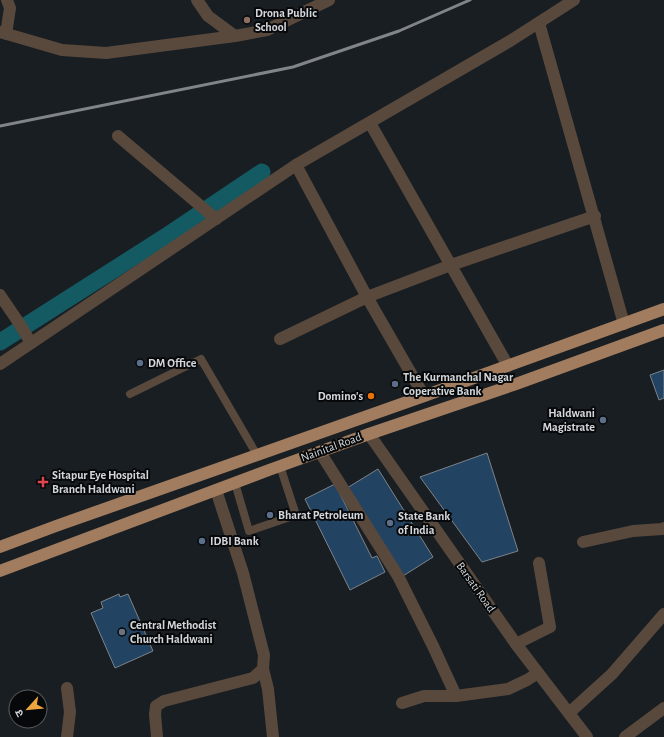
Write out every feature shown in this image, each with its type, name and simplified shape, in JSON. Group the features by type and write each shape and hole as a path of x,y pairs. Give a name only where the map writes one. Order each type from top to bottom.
{"highway":[{"name":"Nainital Road","path":"0,547 664,309"},
{"name":"Nainital Road","path":"0,571 280,466 516,384 664,330"},
{"path":"508,366 516,384"}],"street":[{"path":"7,0 10,8 3,33 62,50 106,53 235,36 267,30 330,0"},
{"path":"197,0 208,16 235,36"},
{"path":"0,364 296,165 539,23 574,0"},
{"path":"539,23 624,324"},
{"path":"370,123 508,366"},
{"path":"118,136 216,219"},
{"path":"296,165 367,297 424,396"},
{"path":"280,339 367,297 451,265 594,216"},
{"path":"0,295 31,343"},
{"name":"Barsati Road","path":"369,434 516,644 587,737"},
{"path":"320,452 398,576 456,696"},
{"path":"216,490 242,573 264,655 263,669 268,689 273,737"},
{"path":"583,542 632,531 664,528"},
{"path":"516,644 550,627 539,564"},
{"path":"568,713 612,674 664,614"},
{"path":"157,737 154,714 156,706 164,701 252,678 263,669"},
{"path":"402,703 424,696 456,696 508,689 538,673"},
{"path":"67,688 70,712 67,737"},
{"path":"625,737 664,708"}],"lane":[{"path":"130,394 201,360 257,455"},
{"path":"236,483 249,530 296,515 280,466"}],"building":[{"path":"664,370 664,398 659,400 650,375"},
{"path":"487,453 518,551 482,562 420,477"},
{"name":"State Bank of India","path":"378,469 433,557 403,576 347,488"},
{"path":"335,484 372,558 377,556 385,572 350,590 305,499"},
{"name":"Central Methodist Church Haldwani","path":"119,594 120,597 128,594 153,651 115,668 91,613 103,608 101,602"}],"waterway":[{"path":"0,342 165,237 262,172"}],"railway":[{"path":"0,126 293,67 399,31 470,0"}],"place":[{"name":"Drona Public School","path":"247,20"},
{"name":"DM Office","path":"140,363"},
{"name":"The Kurmanchal Nagar Coperative Bank","path":"395,384"},
{"name":"Domino's","path":"371,396"},
{"name":"Haldwani Magistrate","path":"603,420"},
{"name":"Sitapur Eye Hospital Branch Haldwani","path":"43,482"},
{"name":"Bharat Petroleum","path":"270,515"},
{"name":"State Bank of India","path":"390,523"},
{"name":"IDBI Bank","path":"202,541"},
{"name":"Central Methodist Church Haldwani","path":"122,632"}]}
